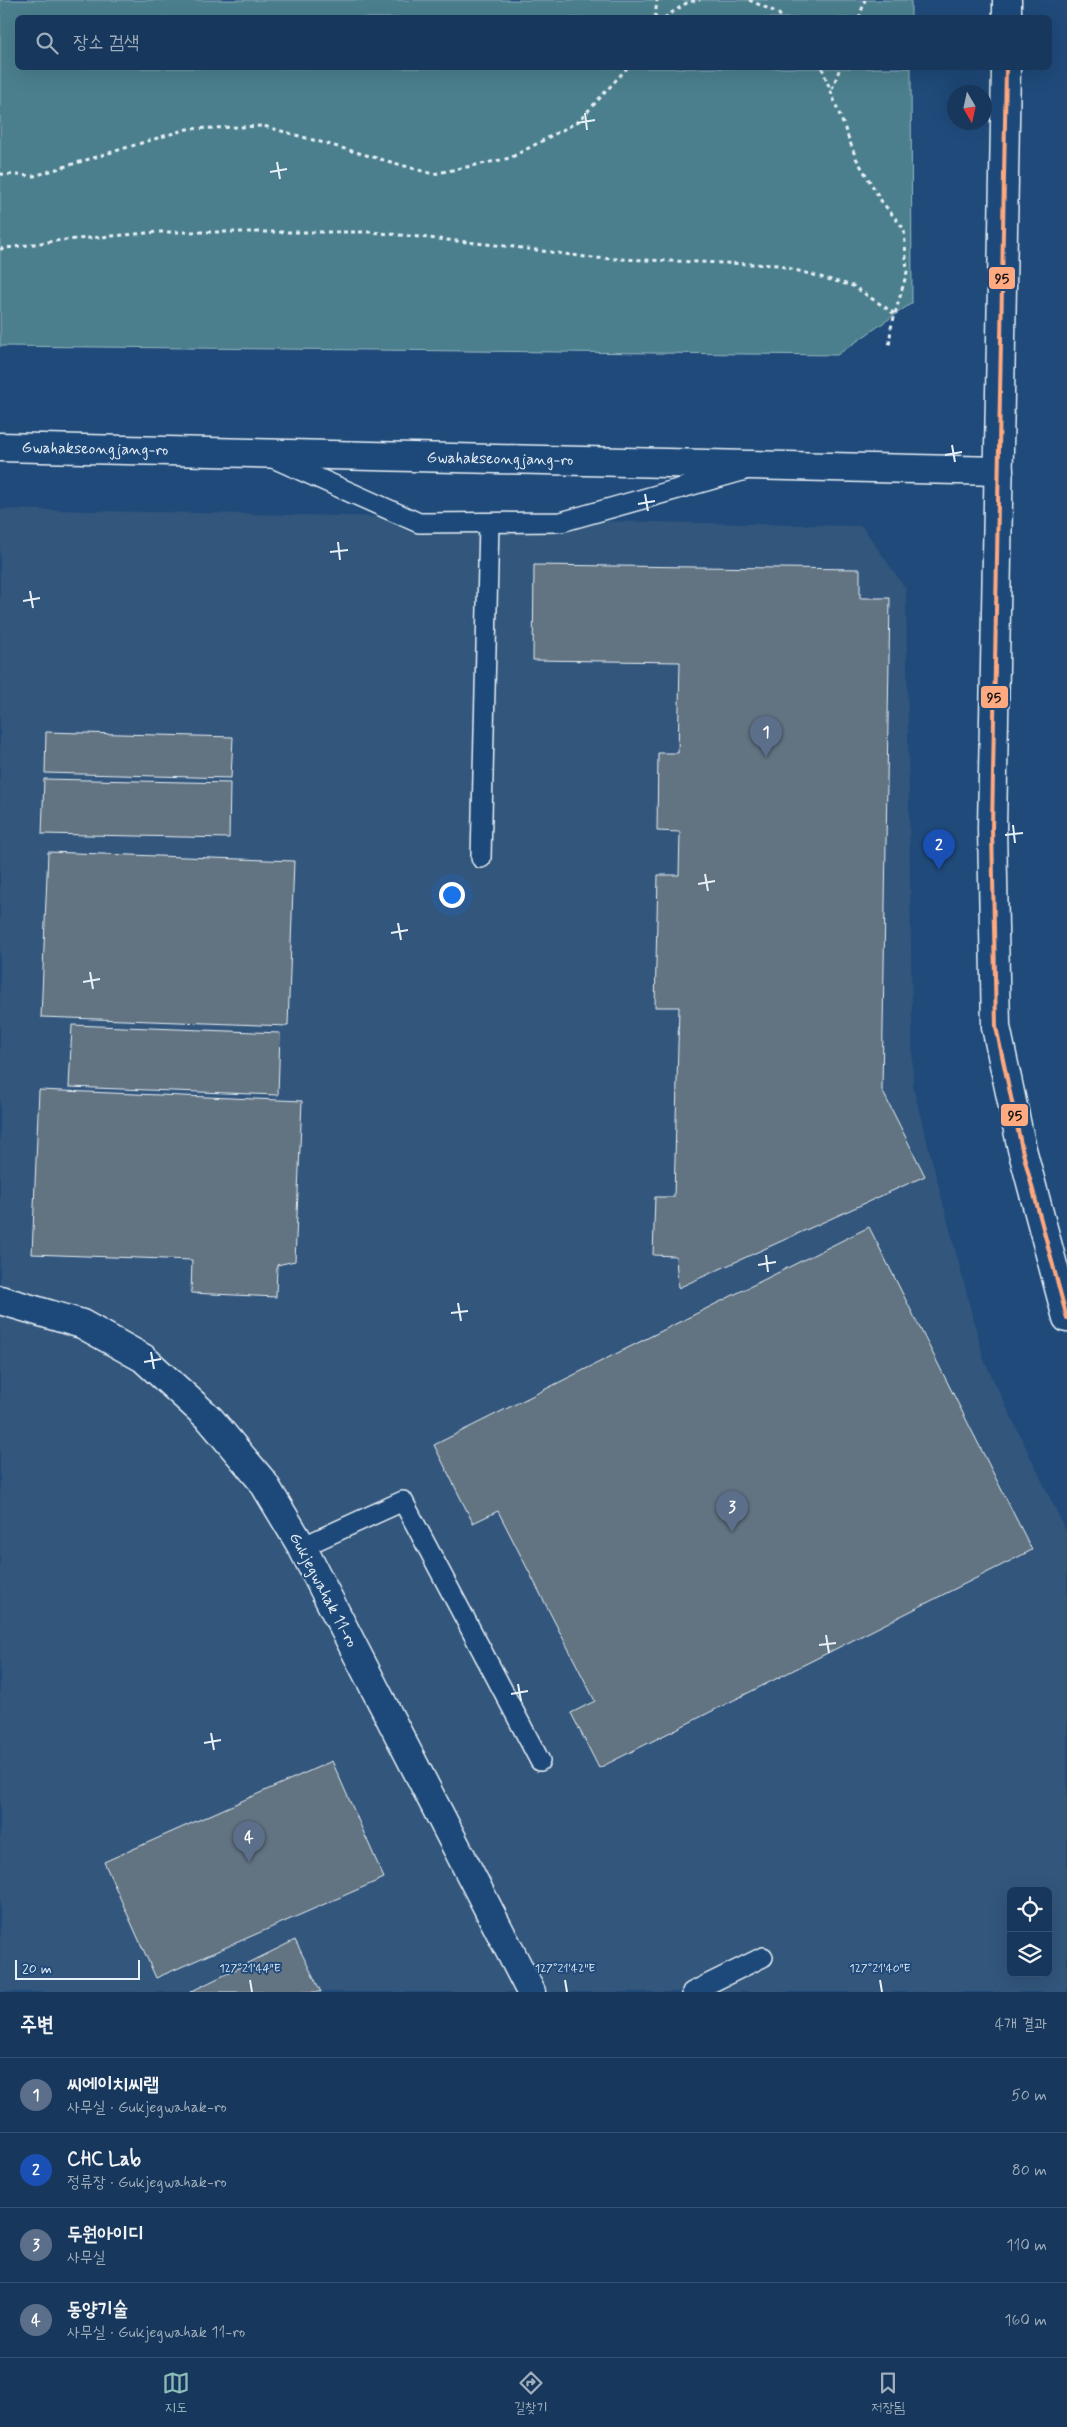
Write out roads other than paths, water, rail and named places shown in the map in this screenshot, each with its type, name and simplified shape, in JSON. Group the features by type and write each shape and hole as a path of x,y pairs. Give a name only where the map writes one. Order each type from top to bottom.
{"street":[{"path":"1007,0 1007,15"},
{"path":"1006,70 992,828 996,1027 1022,1149 1067,1318"},
{"name":"Gwahakseongjang-ro","path":"0,447 999,471"},
{"name":"Gukjegwahak 11-ro","path":"0,1300 82,1324 143,1358 210,1419 263,1482 302,1547 531,1992"}],"lane":[{"path":"263,453 419,523 560,522 764,465"},
{"path":"481,858 489,523"},
{"path":"302,1547 402,1501 540,1761"},
{"path":"692,1992 763,1957"}],"place":[{"name":"씨에이치씨랩","path":"766,757"},
{"name":"CHC Lab","path":"939,870"},
{"name":"두원아이디","path":"732,1532"},
{"name":"동양기술","path":"249,1862"}]}
